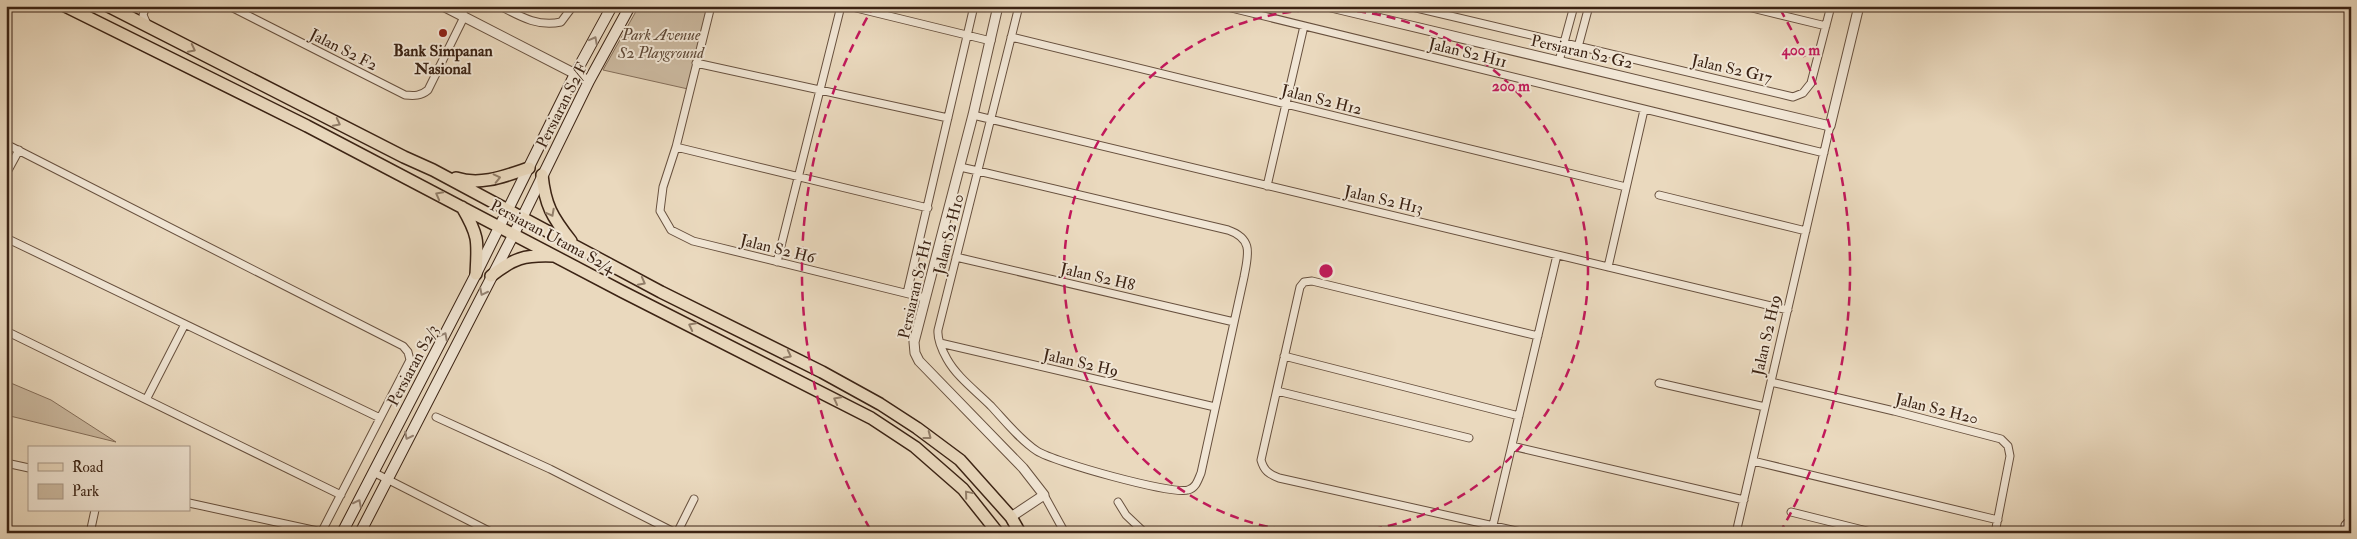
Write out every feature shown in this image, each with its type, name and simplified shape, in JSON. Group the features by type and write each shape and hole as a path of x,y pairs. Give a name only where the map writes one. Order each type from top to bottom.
{"main road":[{"name":"Persiaran Utama S2/4","path":"65,6 307,126 623,292 827,394 896,433 963,489 998,533"},
{"path":"108,6 433,170 661,292 822,372 910,423 960,460 1011,517 1020,533"},
{"name":"Persiaran S2/F","path":"507,210 575,74 612,6"},
{"name":"Persiaran S2/F","path":"360,533 386,479 514,234 589,81 630,6"},
{"path":"433,170 470,182 497,179 529,168"},
{"path":"542,175 544,195 548,209 574,245"},
{"path":"462,206 475,228 478,244 476,274"},
{"name":"Persiaran S2/3","path":"342,533 476,274 507,210"},
{"path":"491,276 518,258 557,256"}],"street":[{"name":"Jalan S2 F2","path":"229,6 405,95 411,96 423,94 428,90 466,6"},
{"path":"443,6 589,81"},
{"path":"500,6 531,21 548,25 561,22 573,6"},
{"name":"Jalan S2 H6","path":"711,6 676,147 663,187 660,211 671,230 693,241 925,298"},
{"path":"777,262 841,6"},
{"path":"848,6 990,41"},
{"path":"907,293 974,6"},
{"name":"Persiaran S2 H1","path":"998,6 973,115 914,342 915,352 919,361 1023,468 1044,495"},
{"name":"Jalan S2 H10","path":"978,171 1228,230 1239,234 1243,238 1248,254 1234,322 1198,483 1190,490 1182,491 1164,488 1057,461 1037,451 964,380 947,360 940,343 938,330 1019,6"},
{"name":"Jalan S2 H11","path":"1223,6 1824,153"},
{"name":"Jalan S2 G17","path":"1408,6 1793,96 1803,93 1811,83 1831,6"},
{"path":"1560,61 1574,6"},
{"path":"1578,47 1589,6"},
{"path":"1744,6 1826,26"},
{"path":"1830,126 1859,6"},
{"name":"Persiaran S2 G2","path":"1333,7 1830,126"},
{"path":"127,16 136,15 145,8"},
{"path":"145,8 144,18 149,27"},
{"path":"1267,186 1304,26"},
{"name":"Jalan S2 H12","path":"1012,37 1626,188"},
{"path":"696,63 948,118"},
{"path":"1608,267 1644,110"},
{"name":"Jalan S2 H13","path":"973,115 1788,310"},
{"name":"Jalan S2 H19","path":"1736,533 1830,126"},
{"path":"6,144 403,346 408,352 410,360 322,532 190,503"},
{"path":"676,147 928,208"},
{"path":"6,174 19,150"},
{"path":"960,167 978,171"},
{"path":"1659,195 1806,231"},
{"path":"6,238 380,418"},
{"path":"1493,525 1557,255"},
{"name":"Jalan S2 H8","path":"956,257 1234,322"},
{"path":"1526,533 1279,478 1269,474 1264,469 1261,460 1300,287 1304,282 1312,281 1538,336"},
{"path":"147,398 185,324"},
{"path":"6,331 147,398 340,495"},
{"name":"Jalan S2 H9","path":"940,343 1215,408"},
{"path":"1284,356 1519,416"},
{"name":"Jalan S2 H20","path":"1771,382 2001,439 2008,446 2010,456 1995,533"},
{"path":"1659,383 1765,407"},
{"path":"1277,391 1469,438"},
{"path":"436,417 550,469 677,533 694,499"},
{"path":"1512,446 1744,500"},
{"path":"1753,461 1998,520"},
{"path":"6,463 28,468"},
{"path":"373,472 493,533"},
{"path":"1011,517 1044,495 1065,533"},
{"path":"1118,502 1126,515 1145,533"},
{"path":"90,533 95,512"},
{"path":"1791,512 1875,533"},
{"path":"2345,533 2345,525 2351,520"}],"green space":[{"name":"Park Avenue S2 Playground","path":"639,6 710,6 688,89 603,70"},
{"path":"6,381 51,400 116,442 6,415"}],"place":[{"name":"Bank Simpanan Nasional","path":"443,33"}]}
